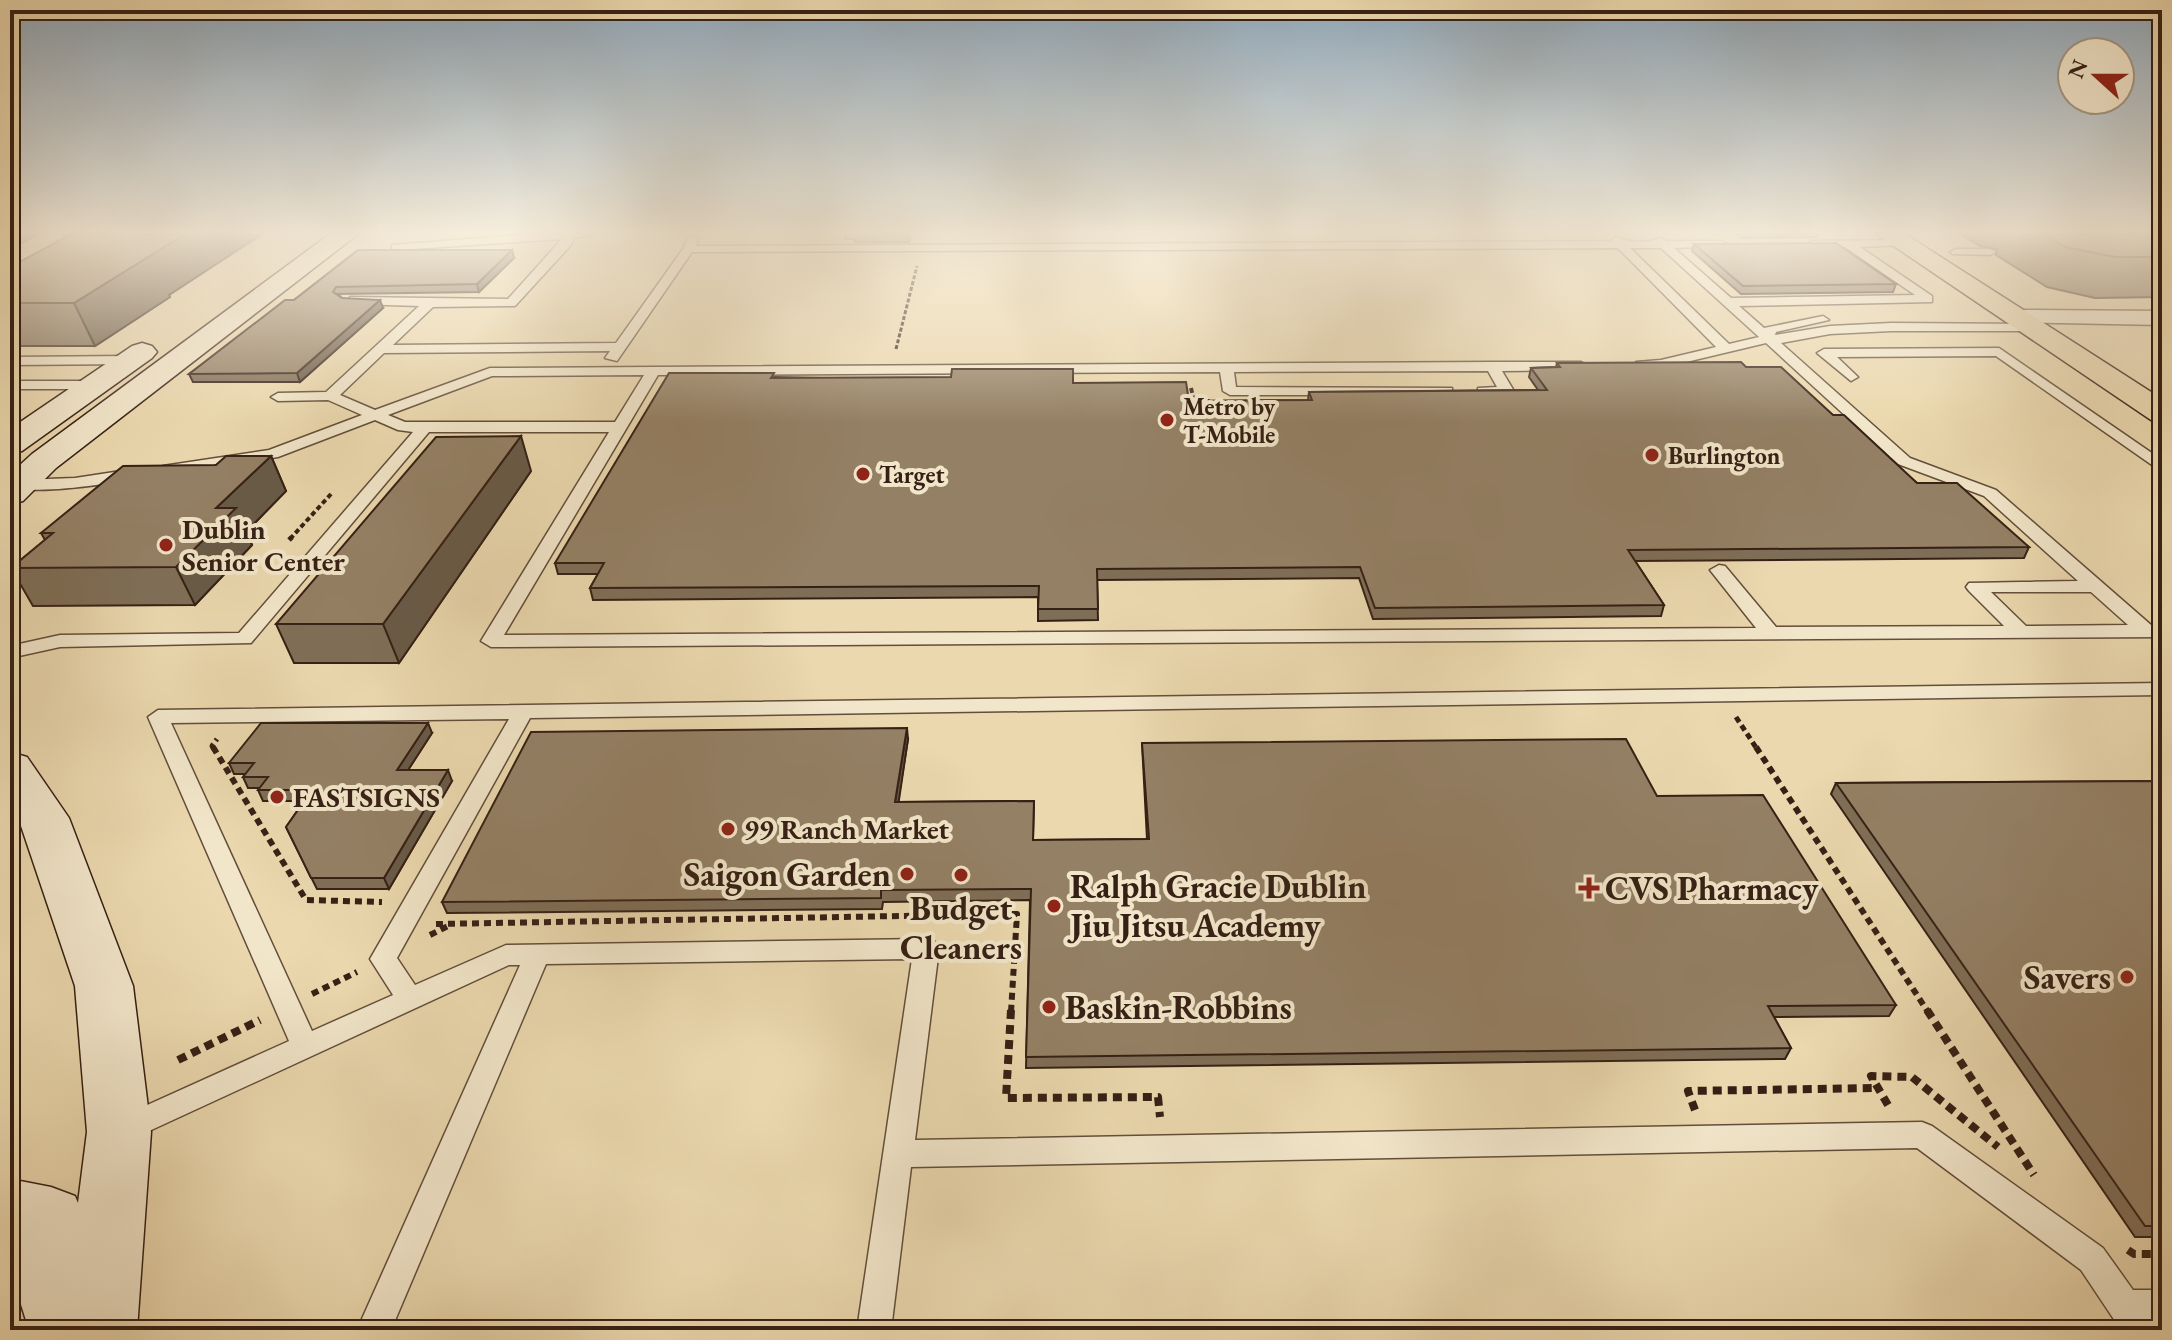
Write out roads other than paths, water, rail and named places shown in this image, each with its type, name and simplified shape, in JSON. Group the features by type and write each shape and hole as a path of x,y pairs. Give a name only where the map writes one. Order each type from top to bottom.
{"main road":[{"path":"1984,297 2162,413"},
{"path":"2027,297 2162,381"}],"street":[{"path":"208,305 220,297"},
{"path":"13,488 44,461 263,297"},
{"path":"2023,322 2162,318"},
{"path":"2068,322 2162,327"},
{"path":"10,444 144,350"},
{"path":"10,768 44,818 104,986 119,1132 100,1330"},
{"path":"10,1211 51,1219 49,1279 66,1330"}],"lane":[{"path":"345,299 511,303 517,297"},
{"path":"603,371 656,297"},
{"path":"1673,297 1727,350"},
{"path":"1723,297 1904,461 1990,493 2095,586 2154,631"},
{"path":"1729,302 1928,299 1924,297"},
{"path":"330,396 430,303"},
{"path":"1631,365 1661,364 1767,339 1786,339 1830,330 2023,322"},
{"path":"381,349 620,347"},
{"path":"10,361 144,350"},
{"path":"1810,377 1851,377 1824,353 1999,352 2162,467"},
{"path":"1226,368 1230,391 1507,391 1492,366"},
{"path":"13,488 75,483 272,454 490,372 1601,366"},
{"path":"654,370 491,641 2154,631"},
{"path":"10,385 95,385"},
{"path":"278,397 330,396 403,427 620,427"},
{"path":"10,652 60,641 244,639 424,428"},
{"path":"1719,570 1770,633"},
{"path":"2021,632 1975,587 2095,586"},
{"path":"305,1047 158,717 2162,689"},
{"path":"410,999 383,959 523,712"},
{"path":"119,1132 506,955 926,949 874,1330"},
{"path":"374,1330 537,955"},
{"path":"898,1154 1922,1135 2092,1259 2133,1318 2162,1306"}],"place":[{"name":"Metro by T-Mobile","path":"1167,420"},
{"name":"Burlington","path":"1652,455"},
{"name":"Target","path":"863,474"},
{"name":"Dublin Senior Center","path":"166,545"},
{"name":"FASTSIGNS","path":"277,797"},
{"name":"99 Ranch Market","path":"728,829"},
{"name":"Saigon Garden","path":"907,874"},
{"name":"Budget Cleaners","path":"961,875"},
{"name":"CVS Pharmacy","path":"1589,888"},
{"name":"Ralph Gracie Dublin Jiu Jitsu Academy","path":"1054,906"},
{"name":"Savers","path":"2127,977"},
{"name":"Baskin-Robbins","path":"1049,1007"}]}
